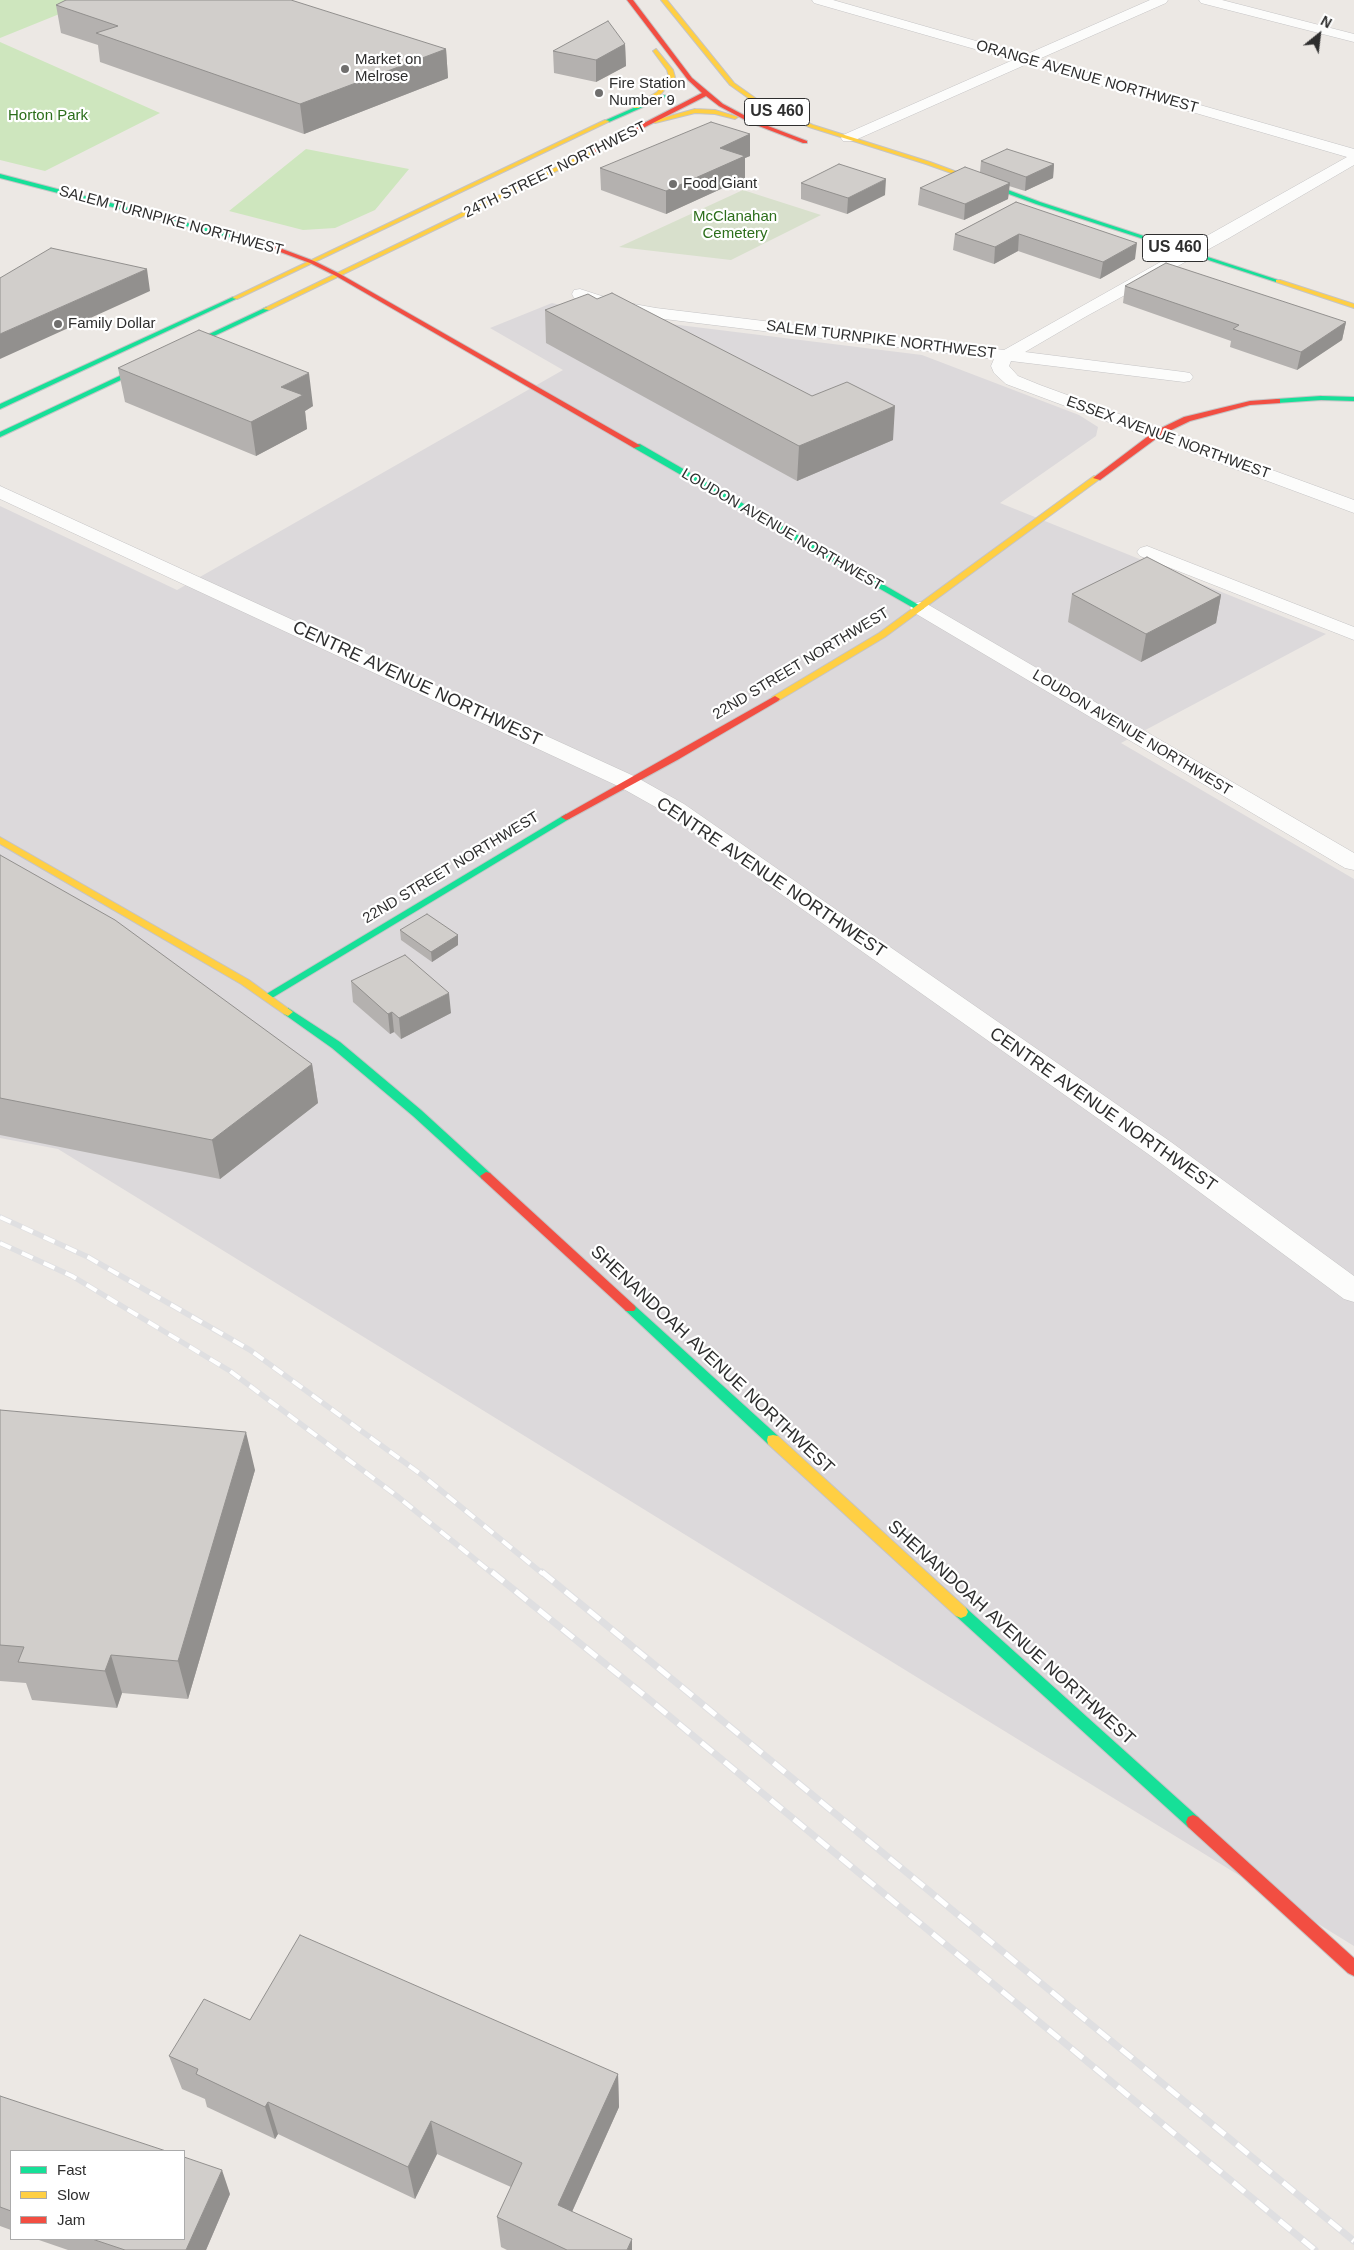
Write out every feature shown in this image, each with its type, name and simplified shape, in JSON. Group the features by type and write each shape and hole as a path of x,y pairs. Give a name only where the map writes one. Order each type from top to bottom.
{"main road":[{"name":"US 460","path":"630,0 690,78 721,105 753,122 818,146"},
{"name":"US 460","path":"664,0 732,84 756,101 804,123 1354,306"},
{"path":"636,107 660,93 672,77 670,70 657,52 636,28 642,17"},
{"path":"717,66 720,74 718,79 706,93 738,100 773,119 808,133 821,137 848,138"},
{"name":"24TH STREET NORTHWEST","path":"0,407 312,262 636,107 679,93 706,93"},
{"name":"24TH STREET NORTHWEST","path":"0,435 338,275 655,121 706,93"},
{"path":"655,121 695,112 726,114 753,122"},
{"name":"US 460","path":"908,169 996,188"},
{"name":"SALEM TURNPIKE NORTHWEST","path":"0,176 270,246 312,262 338,275"},
{"name":"LOUDON AVENUE NORTHWEST","path":"338,275 920,608"},
{"name":"22ND STREET NORTHWEST","path":"268,996 586,805 676,757 873,640 920,608 1158,433 1188,420 1250,404 1321,398 1354,399"},
{"name":"SHENANDOAH AVENUE NORTHWEST","path":"0,840 225,969 268,996 336,1045 417,1113 994,1642 1354,1968"}],"street":[{"name":"ORANGE AVENUE NORTHWEST","path":"819,0 1354,154"},
{"path":"848,138 1161,0"},
{"path":"1206,0 1354,38"},
{"path":"1008,355 1354,159"},
{"name":"SALEM TURNPIKE NORTHWEST","path":"580,294 614,306 656,313 1184,377"},
{"name":"ESSEX AVENUE NORTHWEST","path":"1008,355 1002,360 1000,366 1004,373 1012,380 1354,507"},
{"name":"CENTRE AVENUE NORTHWEST","path":"0,492 628,782 676,809 1161,1149 1354,1291"},
{"path":"1147,552 1354,634"},
{"name":"LOUDON AVENUE NORTHWEST","path":"920,608 1354,863"}],"shaded area":[{"path":"552,303 614,317 922,355 1079,415 1098,427 1096,436 1000,503 1326,634 1121,743 1354,879 1354,1946 58,1149 0,1138 0,506 177,590 563,370 490,328"}],"green space":[{"path":"0,0 94,0 0,38"},
{"name":"Horton Park","path":"0,42 160,113 45,171 0,160"},
{"path":"306,149 409,169 375,210 335,228 303,230 229,211"},
{"name":"McClanahan Cemetery","path":"743,190 821,215 731,260 619,247"}],"building":[{"path":"66,0 291,0 446,49 300,104 96,33 118,26 56,5"},
{"path":"608,21 625,44 596,60 553,51"},
{"path":"711,122 750,134 720,148 745,156 666,191 600,168"},
{"path":"1007,149 1054,164 1026,177 981,161"},
{"path":"839,164 886,179 848,198 801,183"},
{"path":"965,167 1010,183 965,204 920,188"},
{"path":"1016,202 1137,243 1103,262 1019,234 995,247 955,234"},
{"path":"51,248 147,269 0,334 0,278"},
{"path":"1166,263 1346,322 1301,352 1233,329 1239,325 1125,286"},
{"path":"612,293 812,396 847,382 895,406 799,446 545,310 588,294 597,299"},
{"path":"199,330 309,373 281,387 303,395 251,422 118,368"},
{"path":"1147,557 1221,595 1146,634 1072,594"},
{"path":"0,855 115,920 312,1064 212,1140 0,1098"},
{"path":"427,914 458,935 431,952 400,930"},
{"path":"405,955 449,993 399,1018 392,1012 388,1014 351,981"},
{"path":"0,1410 246,1432 178,1661 111,1655 105,1671 18,1662 24,1647 0,1645"},
{"path":"300,1935 618,2074 558,2205 632,2239 627,2250 567,2250 497,2217 522,2163 431,2121 408,2167 268,2102 265,2107 196,2074 198,2069 169,2056 204,1999 250,2020"},
{"path":"0,2096 163,2150 10,2150 10,2211 0,2207"},
{"path":"185,2157 222,2170 186,2250 125,2250 95,2240 185,2240"}],"railway":[{"path":"0,1217 88,1257 250,1350 422,1475 543,1574"},
{"path":"0,1243 72,1276 230,1371 397,1496 493,1574"},
{"path":"492,1572 645,1696 1315,2250"},
{"path":"542,1572 1354,2241"}],"traffic: fast":[{"path":"607,121 665,96"},
{"path":"0,176 269,246"},
{"path":"984,183 1038,203 1278,281"},
{"path":"0,407 235,298"},
{"path":"0,435 267,309"},
{"path":"1277,401 1321,398 1354,399"},
{"path":"637,446 920,608"},
{"path":"268,996 566,817"},
{"path":"288,1012 336,1045 417,1113 486,1176"},
{"path":"630,1308 773,1440"},
{"path":"961,1612 1193,1822"}],"traffic: slow":[{"path":"664,0 732,84 756,101 811,126 984,183"},
{"path":"636,107 659,93 672,77 670,70 656,51"},
{"path":"655,121 695,111 715,112 735,117"},
{"path":"235,298 607,121"},
{"path":"267,309 594,151"},
{"path":"1278,281 1354,306"},
{"path":"775,699 882,635 1097,478"},
{"path":"0,840 245,982 288,1012"},
{"path":"773,1440 961,1612"}],"traffic: jam":[{"path":"630,0 690,79 706,93 721,105 753,122 805,142"},
{"path":"594,151 706,93"},
{"path":"269,246 312,262 338,275 637,446"},
{"path":"1097,478 1158,433 1187,419 1250,403 1277,401"},
{"path":"566,817 676,757 775,699"},
{"path":"486,1176 630,1308"},
{"path":"1193,1822 1354,1968"}],"place":[{"name":"Market on Melrose","path":"345,69"},
{"name":"Fire Station Number 9","path":"599,93"},
{"name":"Food Giant","path":"673,184"},
{"name":"Family Dollar","path":"58,324"}]}
